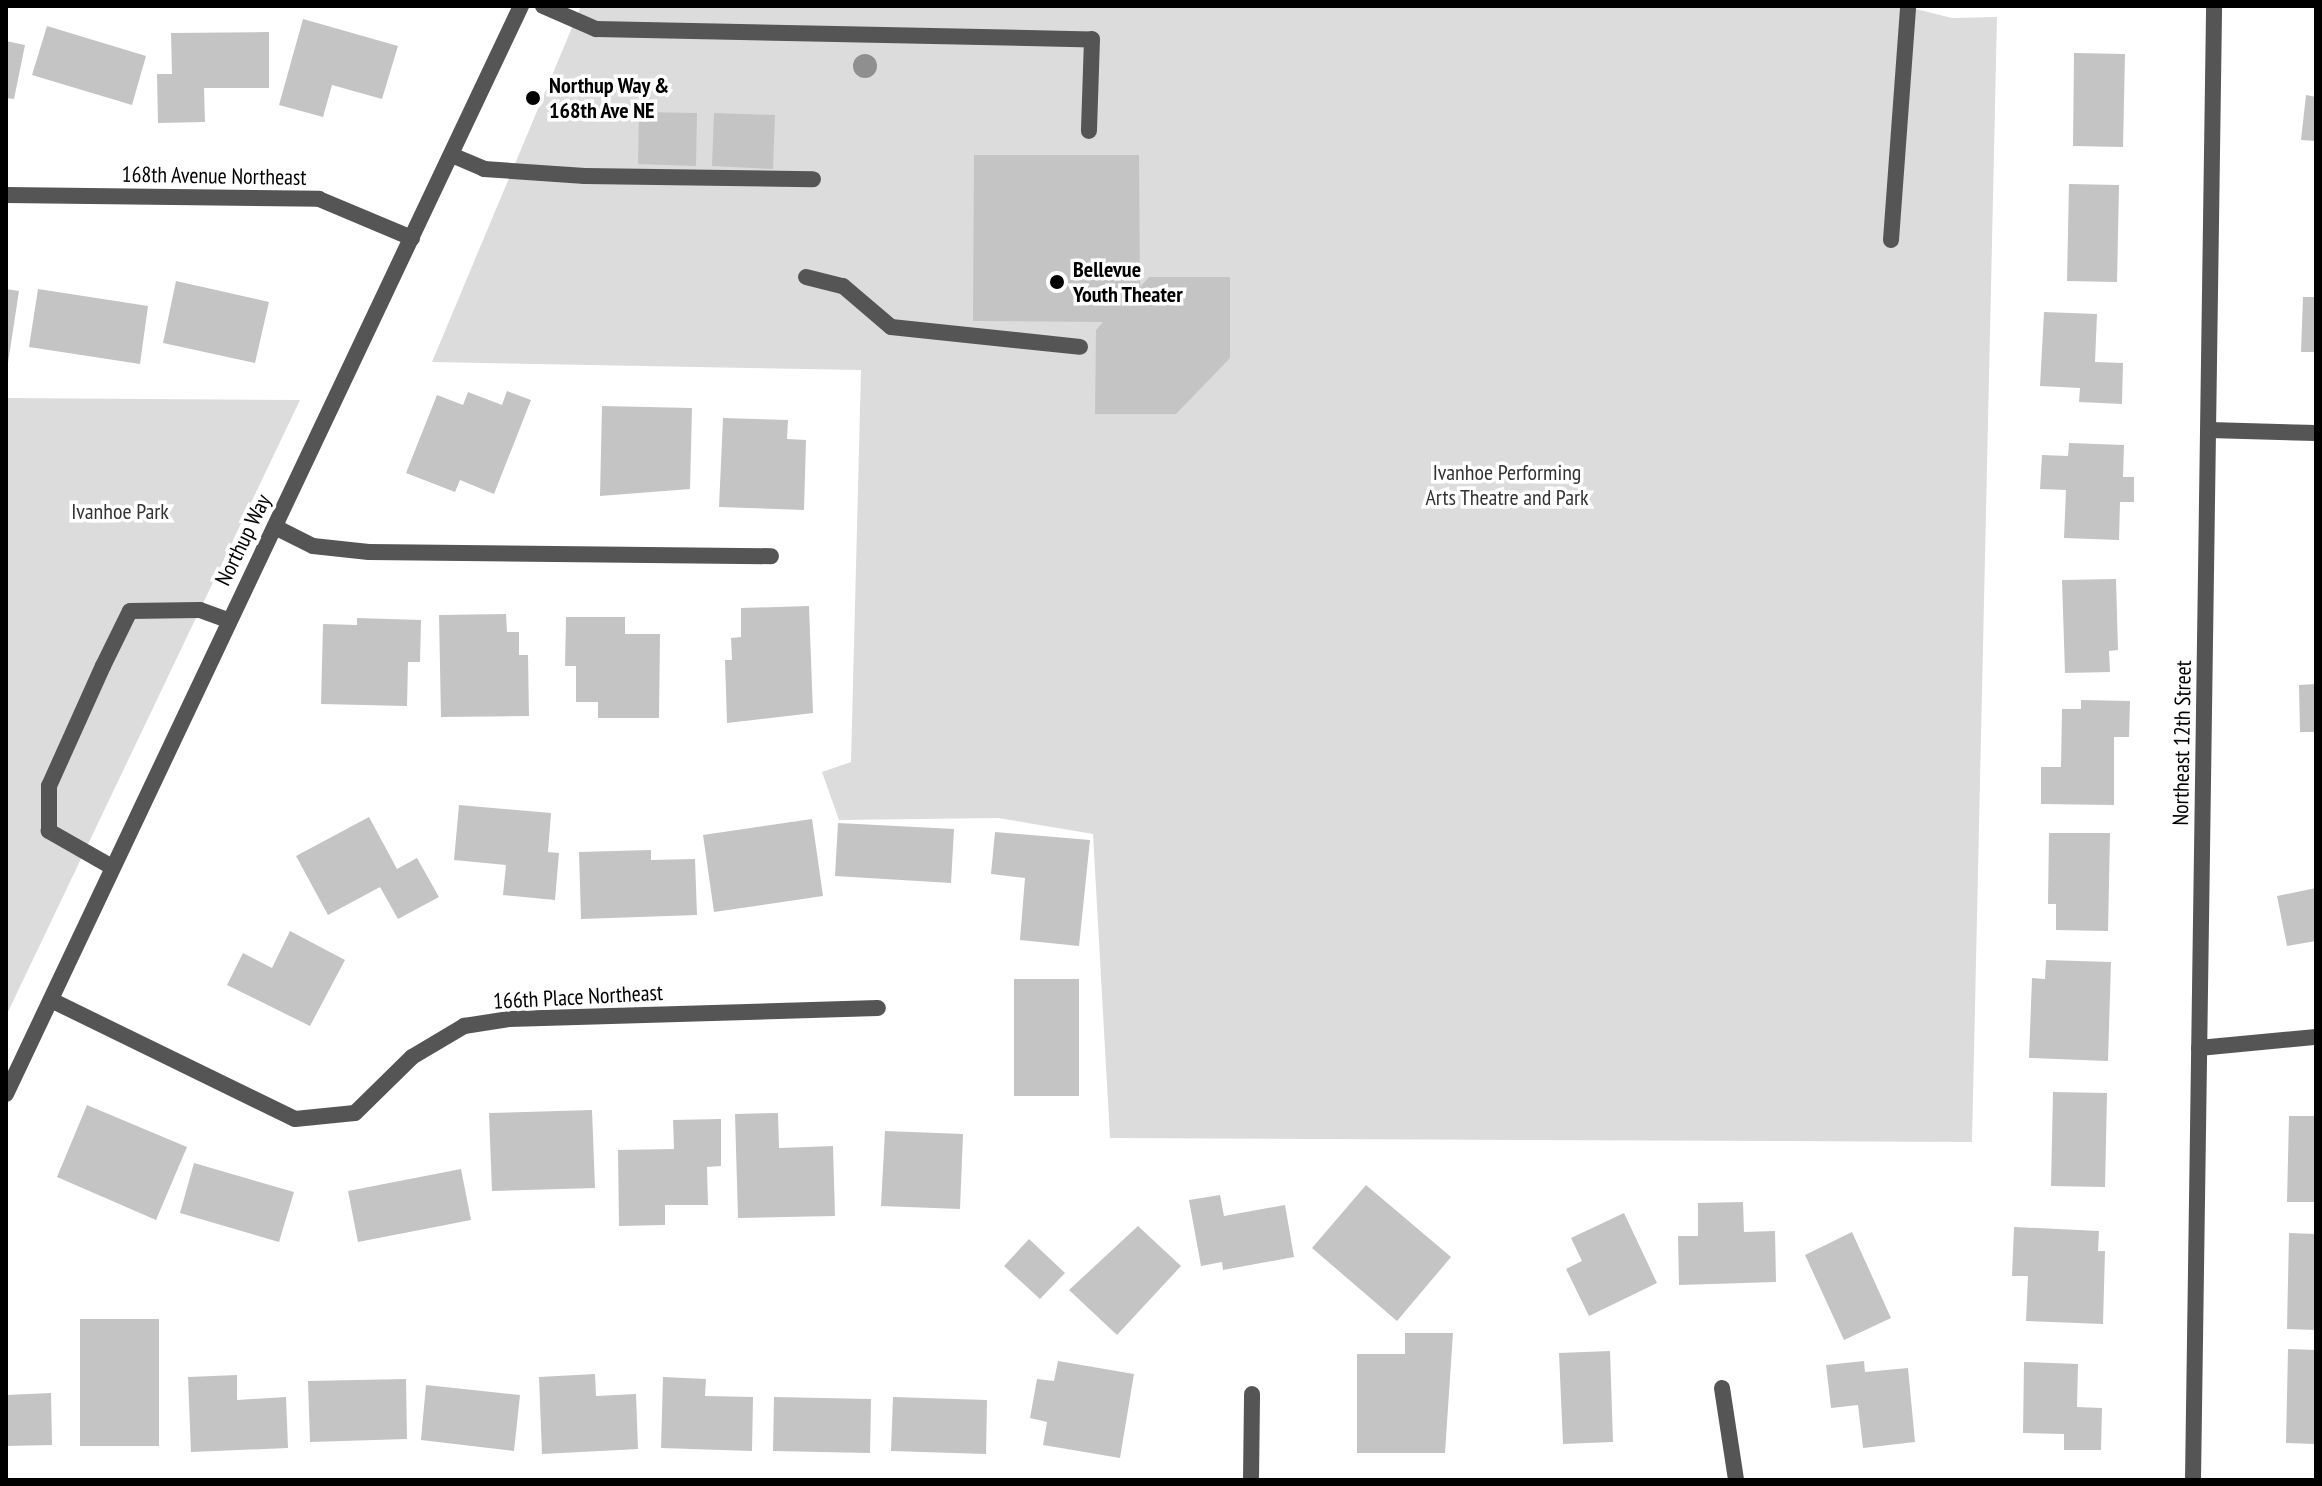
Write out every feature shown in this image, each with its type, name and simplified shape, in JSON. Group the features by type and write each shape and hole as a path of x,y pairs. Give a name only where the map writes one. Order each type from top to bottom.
{"street":[{"name":"Northup Way","path":"6,1094 228,620 454,156 521,6"},
{"path":"543,6 596,29 1092,39 1089,131"},
{"path":"1891,240 1908,6"},
{"name":"Northeast 12th Street","path":"2193,1480 2214,6"},
{"path":"454,156 484,169 513,171 813,179"},
{"name":"168th Avenue Northeast","path":"6,195 319,199 412,238"},
{"path":"806,277 843,286 891,327 1080,347"},
{"path":"2209,430 2316,433"},
{"path":"275,527 313,546 369,552 771,556"},
{"path":"112,867 49,831 49,786 103,666 130,611 200,610 228,620"},
{"name":"166th Place Northeast","path":"51,1000 295,1119 355,1113 412,1057 464,1026 509,1019 878,1008"},
{"path":"2199,1048 2316,1037"},
{"path":"1722,1388 1736,1480"},
{"path":"1251,1480 1252,1394"}],"green space":[{"name":"Ivanhoe Performing Arts Theatre and Park","path":"581,6 1904,6 1952,18 1997,17 1972,1142 1110,1138 1093,834 998,818 839,820 822,772 851,762 861,370 432,362"},
{"name":"Ivanhoe Park","path":"6,398 300,400 6,1016"}],"building":[{"path":"303,19 398,46 382,99 332,85 323,117 279,105"},
{"path":"47,26 146,56 132,105 32,75"},
{"path":"269,32 269,88 204,88 205,122 158,123 157,74 172,74 171,33"},
{"path":"6,41 25,45 14,99 6,98"},
{"path":"2074,53 2125,54 2123,147 2073,146"},
{"path":"2306,95 2316,97 2316,141 2301,140"},
{"path":"639,112 697,113 696,166 638,164"},
{"path":"714,113 775,115 773,169 712,166"},
{"name":"Bellevue Youth Theater","path":"974,155 1139,155 1140,287 1149,277 1230,277 1230,358 1176,414 1095,414 1096,330 1103,322 973,321"},
{"path":"2069,184 2119,185 2117,282 2067,281"},
{"path":"176,281 269,302 255,363 163,343"},
{"path":"6,289 19,291 8,363 6,363"},
{"path":"38,289 148,306 140,364 29,347"},
{"path":"2303,297 2316,297 2316,352 2301,352"},
{"path":"2044,312 2097,314 2095,362 2123,363 2122,404 2079,402 2080,388 2040,386"},
{"path":"507,391 531,400 494,494 460,480 455,492 406,473 437,395 463,405 468,392 502,405"},
{"path":"602,406 692,408 690,489 600,496"},
{"path":"723,418 788,420 787,439 806,440 804,510 719,507"},
{"path":"2069,443 2124,445 2123,477 2134,477 2134,502 2120,502 2119,540 2064,538 2066,490 2040,489 2042,455 2068,456"},
{"path":"2116,579 2118,650 2109,651 2110,672 2065,673 2062,580"},
{"path":"809,606 813,713 727,723 725,660 732,660 731,638 741,637 741,608"},
{"path":"506,614 507,632 519,632 519,655 528,655 529,716 441,717 439,615"},
{"path":"566,617 625,617 625,634 660,634 659,718 598,718 598,702 576,702 576,666 565,666"},
{"path":"357,618 421,620 420,662 408,662 407,706 321,704 323,624 357,625"},
{"path":"2316,684 2316,732 2300,732 2299,685"},
{"path":"2081,700 2130,701 2129,737 2114,737 2114,805 2041,804 2041,767 2061,767 2062,709 2081,709"},
{"path":"459,805 551,813 548,852 559,853 555,900 503,895 506,865 454,860"},
{"path":"369,817 397,869 417,858 439,897 398,919 380,887 328,915 296,856"},
{"path":"812,819 823,896 714,912 703,835"},
{"path":"838,823 954,829 951,883 835,876"},
{"path":"995,832 1090,840 1079,946 1020,940 1025,878 991,874"},
{"path":"2049,833 2110,833 2108,931 2056,930 2056,904 2048,904"},
{"path":"651,850 651,860 695,859 697,915 581,919 579,852"},
{"path":"2316,888 2316,941 2287,946 2277,896"},
{"path":"290,931 345,960 310,1026 227,985 243,953 272,968"},
{"path":"2046,960 2111,962 2108,1061 2029,1058 2032,978 2045,979"},
{"path":"1014,979 1079,979 1079,1096 1014,1096"},
{"path":"2053,1092 2107,1093 2105,1187 2051,1186"},
{"path":"87,1105 187,1147 156,1220 57,1177"},
{"path":"592,1110 595,1188 492,1191 489,1113"},
{"path":"778,1113 779,1148 833,1146 835,1216 738,1218 735,1114"},
{"path":"2289,1116 2316,1116 2316,1202 2287,1202"},
{"path":"721,1119 721,1166 707,1167 708,1205 665,1205 665,1225 619,1226 618,1150 674,1149 673,1120"},
{"path":"885,1131 963,1134 960,1209 881,1206"},
{"path":"194,1163 294,1192 279,1242 180,1213"},
{"path":"461,1169 471,1220 358,1242 348,1191"},
{"path":"1366,1185 1451,1257 1397,1321 1312,1248"},
{"path":"1220,1195 1224,1216 1285,1205 1294,1257 1223,1270 1222,1262 1201,1266 1189,1200"},
{"path":"1743,1202 1744,1232 1775,1231 1776,1282 1679,1285 1678,1236 1698,1236 1698,1203"},
{"path":"1624,1213 1657,1283 1589,1316 1566,1269 1582,1261 1571,1238"},
{"path":"1138,1226 1181,1266 1117,1335 1069,1290"},
{"path":"2014,1227 2099,1231 2098,1251 2105,1251 2103,1324 2026,1321 2028,1276 2012,1276"},
{"path":"1852,1232 1891,1318 1844,1340 1805,1255"},
{"path":"2289,1233 2316,1234 2316,1330 2287,1329"},
{"path":"1029,1239 1065,1273 1040,1299 1004,1266"},
{"path":"80,1319 159,1319 159,1446 80,1446"},
{"path":"1405,1333 1453,1333 1445,1453 1357,1453 1357,1354 1405,1354"},
{"path":"2288,1349 2316,1350 2316,1444 2286,1443"},
{"path":"1610,1351 1613,1442 1563,1444 1559,1353"},
{"path":"1058,1361 1134,1374 1120,1458 1043,1445 1047,1422 1030,1418 1037,1379 1054,1381"},
{"path":"1864,1361 1865,1372 1908,1368 1915,1442 1863,1448 1858,1405 1831,1408 1826,1365"},
{"path":"2024,1362 2078,1364 2077,1407 2102,1408 2101,1450 2064,1450 2064,1434 2023,1433"},
{"path":"595,1374 596,1396 636,1394 638,1449 542,1454 539,1377"},
{"path":"237,1375 237,1400 286,1397 288,1448 191,1452 188,1377"},
{"path":"663,1377 706,1379 705,1396 753,1397 752,1451 661,1448"},
{"path":"406,1379 407,1439 310,1442 308,1381"},
{"path":"426,1385 520,1395 514,1451 421,1440"},
{"path":"51,1393 52,1445 6,1446 6,1395"},
{"path":"774,1397 871,1399 870,1453 773,1451"},
{"path":"893,1397 987,1400 986,1454 891,1451"}],"place":[{"name":"Northup Way & 168th Ave NE","path":"533,98"},
{"name":"Bellevue Youth Theater","path":"1057,282"}]}
